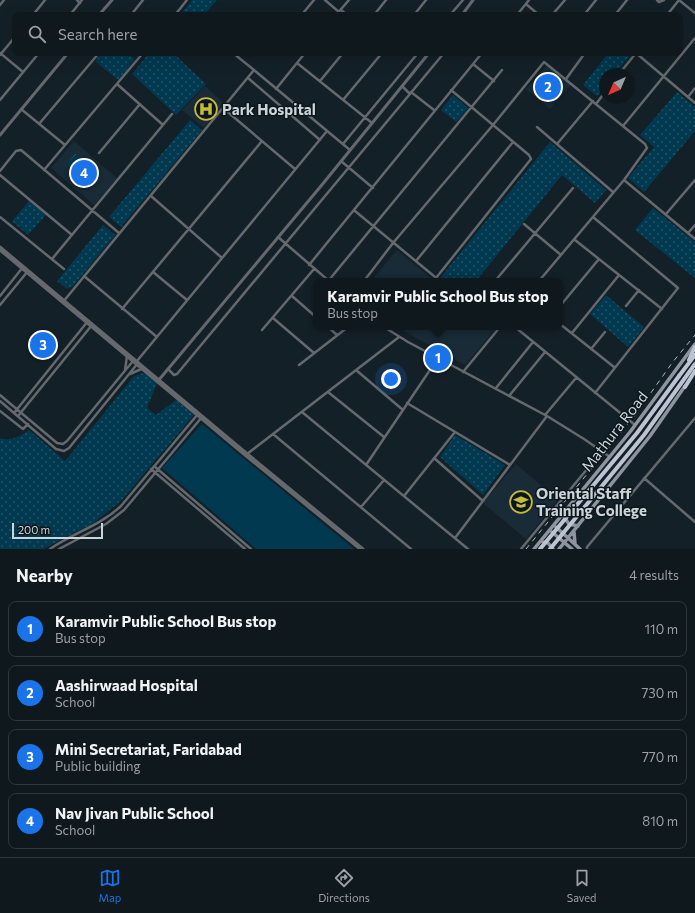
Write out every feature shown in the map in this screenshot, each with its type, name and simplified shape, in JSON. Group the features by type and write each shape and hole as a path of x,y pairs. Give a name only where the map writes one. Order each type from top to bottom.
{"highway":[{"path":"685,368 695,347"},
{"path":"540,549 637,433 695,355"},
{"path":"550,549 644,435 695,364"},
{"path":"685,387 695,373"}],"main road":[{"name":"Mathura Road","path":"534,549 610,457 695,344"},
{"name":"Mathura Road","path":"559,549 650,436 685,387"},
{"path":"564,513 564,518 569,524 578,526"},
{"path":"554,525 580,549"},
{"path":"550,530 572,549"},
{"path":"574,532 576,545"},
{"path":"538,544 544,542 548,543 553,549"}],"street":[{"path":"0,5 4,0"},
{"path":"35,12 45,0"},
{"path":"72,12 81,1 77,0"},
{"path":"102,12 112,0"},
{"path":"133,12 143,0"},
{"path":"178,12 188,0"},
{"path":"304,12 314,0"},
{"path":"325,0 340,11 349,0"},
{"path":"376,12 386,0"},
{"path":"416,12 426,0"},
{"path":"453,12 463,0"},
{"path":"464,12 473,0"},
{"path":"519,12 529,0"},
{"path":"555,12 565,0"},
{"path":"586,12 596,0"},
{"path":"617,12 627,0"},
{"path":"657,0 659,2 664,0"},
{"path":"669,12 679,0 695,13"},
{"path":"526,4 535,12"},
{"path":"683,52 695,38"},
{"path":"12,40 0,54 23,72"},
{"path":"0,100 36,56"},
{"path":"0,135 65,56"},
{"path":"39,124 96,56"},
{"path":"44,170 140,56"},
{"path":"237,56 350,150"},
{"path":"276,89 303,56"},
{"path":"320,81 341,56"},
{"path":"343,100 380,56"},
{"path":"342,144 416,56"},
{"path":"158,381 427,56"},
{"path":"168,369 174,375 177,374 442,56"},
{"path":"309,265 480,56"},
{"path":"566,78 583,56"},
{"path":"624,68 634,56"},
{"path":"640,56 695,103"},
{"path":"623,126 680,56"},
{"path":"366,278 393,243 493,126 542,62 546,62 645,144 647,148 624,180 542,278"},
{"path":"297,63 372,123"},
{"path":"473,64 494,81"},
{"path":"64,301 254,70"},
{"path":"331,278 502,70"},
{"path":"248,78 320,140"},
{"path":"117,84 163,125"},
{"path":"402,86 434,110"},
{"path":"688,97 695,88"},
{"path":"354,211 436,278 531,161 530,155 512,142 451,90"},
{"path":"557,144 599,99"},
{"path":"99,153 140,104"},
{"path":"223,108 295,170"},
{"path":"21,109 65,145"},
{"path":"52,259 172,114"},
{"path":"537,127 614,192"},
{"path":"0,401 60,451 67,450 126,378 136,362 156,337 327,131"},
{"path":"122,308 262,141"},
{"path":"416,261 512,142"},
{"path":"0,171 16,151 19,150 93,210 119,234"},
{"path":"341,161 373,188"},
{"path":"0,175 72,235"},
{"path":"624,180 695,239"},
{"path":"666,214 695,180"},
{"path":"498,278 572,188"},
{"path":"150,196 222,258"},
{"path":"0,217 64,269"},
{"path":"593,217 677,286 678,290 614,367 595,393"},
{"path":"524,224 561,256"},
{"path":"688,233 695,225"},
{"path":"278,237 325,278"},
{"path":"575,239 662,309"},
{"path":"0,248 158,381"},
{"path":"563,302 599,259"},
{"path":"0,296 23,268"},
{"path":"262,330 314,269"},
{"path":"0,305 27,271"},
{"path":"153,272 187,300"},
{"path":"572,334 620,275"},
{"path":"84,276 156,337"},
{"path":"626,306 639,290"},
{"path":"292,296 313,314"},
{"path":"64,301 88,322"},
{"path":"273,318 314,353"},
{"path":"82,329 83,319"},
{"path":"14,413 88,322"},
{"path":"92,325 127,356 360,549"},
{"path":"18,416 92,325"},
{"path":"563,326 614,367"},
{"path":"85,333 96,330"},
{"path":"331,330 337,335"},
{"path":"299,365 344,330"},
{"path":"389,330 463,372 496,388 546,416 610,457"},
{"path":"463,372 497,330"},
{"path":"519,330 635,425"},
{"path":"591,349 605,332"},
{"path":"246,455 399,336"},
{"path":"496,388 533,342"},
{"path":"509,396 545,352"},
{"path":"123,374 126,368 127,356"},
{"path":"366,465 438,358"},
{"path":"0,395 57,442 63,444 123,374 136,362"},
{"path":"126,378 132,373 143,369"},
{"path":"356,370 403,410"},
{"path":"455,538 576,378"},
{"path":"328,392 384,437"},
{"path":"407,404 510,465"},
{"path":"0,411 23,429 28,424"},
{"path":"302,412 468,549"},
{"path":"50,549 113,514 198,414"},
{"path":"59,549 84,536 124,510 202,417"},
{"path":"587,549 695,418"},
{"path":"404,496 454,432"},
{"path":"273,434 411,549"},
{"path":"521,549 602,451"},
{"path":"246,455 363,549"},
{"path":"434,458 483,501"},
{"path":"154,466 251,549"},
{"path":"152,469 245,549"},
{"path":"644,478 695,522"},
{"path":"361,507 384,480"}],"shaded area":[{"path":"192,0 217,0 207,12 182,12"},
{"path":"99,56 131,56 135,59 118,80 95,61"},
{"path":"147,56 176,56 206,84 176,115 132,74"},
{"path":"606,56 630,56 620,68 599,68 599,94 597,96 583,85"},
{"path":"547,65 571,85 550,109 526,89"},
{"path":"205,86 224,103 204,128 182,110"},
{"path":"677,92 695,107 695,131 644,192 628,178 654,147 640,135"},
{"path":"453,95 468,108 456,122 441,110"},
{"path":"190,120 202,130 121,227 109,217"},
{"path":"74,141 117,178 94,205 51,168"},
{"path":"550,142 606,190 595,203 562,175 478,278 440,278"},
{"path":"75,153 85,162 76,172 67,165"},
{"path":"29,201 46,215 28,235 12,221"},
{"path":"653,208 695,242 695,278 635,230"},
{"path":"103,225 115,235 73,286 67,289 57,281"},
{"path":"397,250 431,278 374,278"},
{"path":"606,295 644,327 628,347 590,314"},
{"path":"402,330 494,330 465,365"},
{"path":"144,373 157,383 147,408 156,415 176,400 194,415 121,501 92,524 43,549 0,549 0,438 12,439 29,430 65,461 134,376"},
{"path":"202,424 354,549 256,549 162,468"},
{"path":"455,435 505,465 483,495 440,457"},
{"name":"Oriental Staff Training College","path":"516,464 558,500 526,539 483,503"}],"railway":[{"path":"526,549 636,414 672,363 695,335"}],"place":[{"name":"Aashirwaad Hospital","path":"548,87"},
{"name":"Park Hospital","path":"206,109"},
{"name":"Nav Jivan Public School","path":"84,173"},
{"name":"Mini Secretariat, Faridabad","path":"43,345"},
{"name":"Karamvir Public School Bus stop","path":"438,358"},
{"name":"Oriental Staff Training College","path":"521,502"}]}
